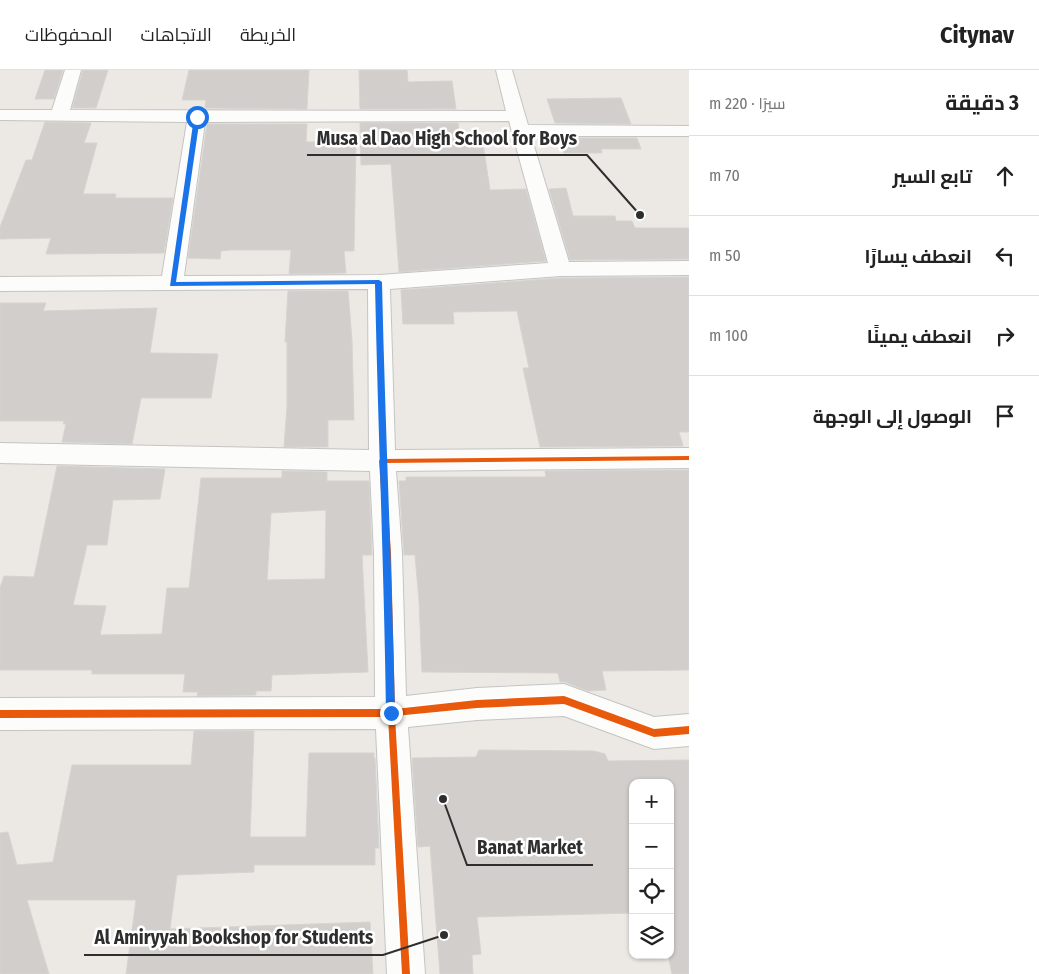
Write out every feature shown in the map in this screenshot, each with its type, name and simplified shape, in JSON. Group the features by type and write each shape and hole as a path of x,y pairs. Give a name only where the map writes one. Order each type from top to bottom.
{"street":[{"path":"59,116 73,70"},
{"path":"504,70 560,269"},
{"path":"0,115 518,123 689,131"},
{"path":"172,284 197,117"},
{"path":"0,284 379,282 560,269 689,268"},
{"path":"379,282 382,461 388,553 391,713 406,974"},
{"path":"0,453 382,461 689,458"},
{"path":"0,714 391,713 477,704 564,700 654,733 689,730"}],"building":[{"path":"45,70 63,70 54,99 35,99"},
{"path":"83,70 108,70 96,108 72,108"},
{"path":"189,70 309,70 307,109 205,108 206,100 182,100"},
{"path":"359,70 407,70 408,82 452,81 456,109 360,109"},
{"path":"621,98 631,124 555,123 547,99"},
{"path":"45,122 91,123 84,143 97,143 83,194 116,194 115,198 173,198 164,253 46,254 51,238 0,239 0,227 26,160 32,160"},
{"path":"360,123 458,123 461,144 483,144 490,190 526,189 546,261 399,272 391,164 361,165"},
{"path":"207,124 307,124 306,142 356,142 354,251 344,251 346,273 289,274 291,250 230,250 221,251 220,259 188,258"},
{"path":"559,138 637,138 641,149 601,149 602,153 564,153"},
{"path":"566,188 573,216 615,216 616,221 632,221 635,228 689,228 689,259 570,260 549,189"},
{"path":"689,277 689,432 679,432 683,446 540,447 523,368 529,368 517,311 453,312 454,324 403,324 401,290 560,278"},
{"path":"288,291 348,291 352,340 354,420 328,420 328,447 284,447 287,406 287,342 285,342"},
{"path":"0,303 46,303 43,311 157,308 150,353 218,354 211,398 141,398 132,444 62,442 66,424 63,424 64,421 0,421"},
{"path":"57,466 165,469 160,499 113,500 107,545 87,545 73,605 106,606 100,635 162,634 167,588 189,588 201,478 282,478 282,471 327,472 327,481 369,481 372,555 362,555 368,672 272,675 271,691 256,691 256,695 197,696 198,692 183,692 185,674 92,674 92,670 0,670 0,588 4,576 34,577","holes":["326,510 325,579 267,580 271,513"]},
{"path":"689,470 689,670 602,671 606,690 588,691 565,682 560,682 558,673 422,672 415,555 404,555 399,481 406,481 406,477 546,477 545,471"},
{"path":"194,731 254,731 250,837 306,837 309,753 374,753 379,848 375,848 375,865 254,865 254,872 177,875 170,929 370,922 373,974 126,974 136,900 27,900 49,974 0,974 0,833 8,832 17,865 53,862 72,765 191,765"},
{"path":"479,750 594,751 605,754 608,761 689,760 689,974 672,974 669,959 674,959 674,779 629,779 629,913 477,917 481,954 472,955 473,974 440,974 430,846 418,847 412,758 476,757"}],"cycle path":[{"path":"406,974 391,713 388,553 382,461 689,458"},
{"path":"0,714 391,713 477,704 564,700 654,733 689,730"}],"place":[{"name":"Musa al Dao High School for Boys","path":"640,215"},
{"name":"Banat Market","path":"443,799"},
{"name":"Al Amiryyah Bookshop for Students","path":"444,935"}],"route":[{"path":"197,117 172,284 379,282 382,461 388,553 391,713"}]}
